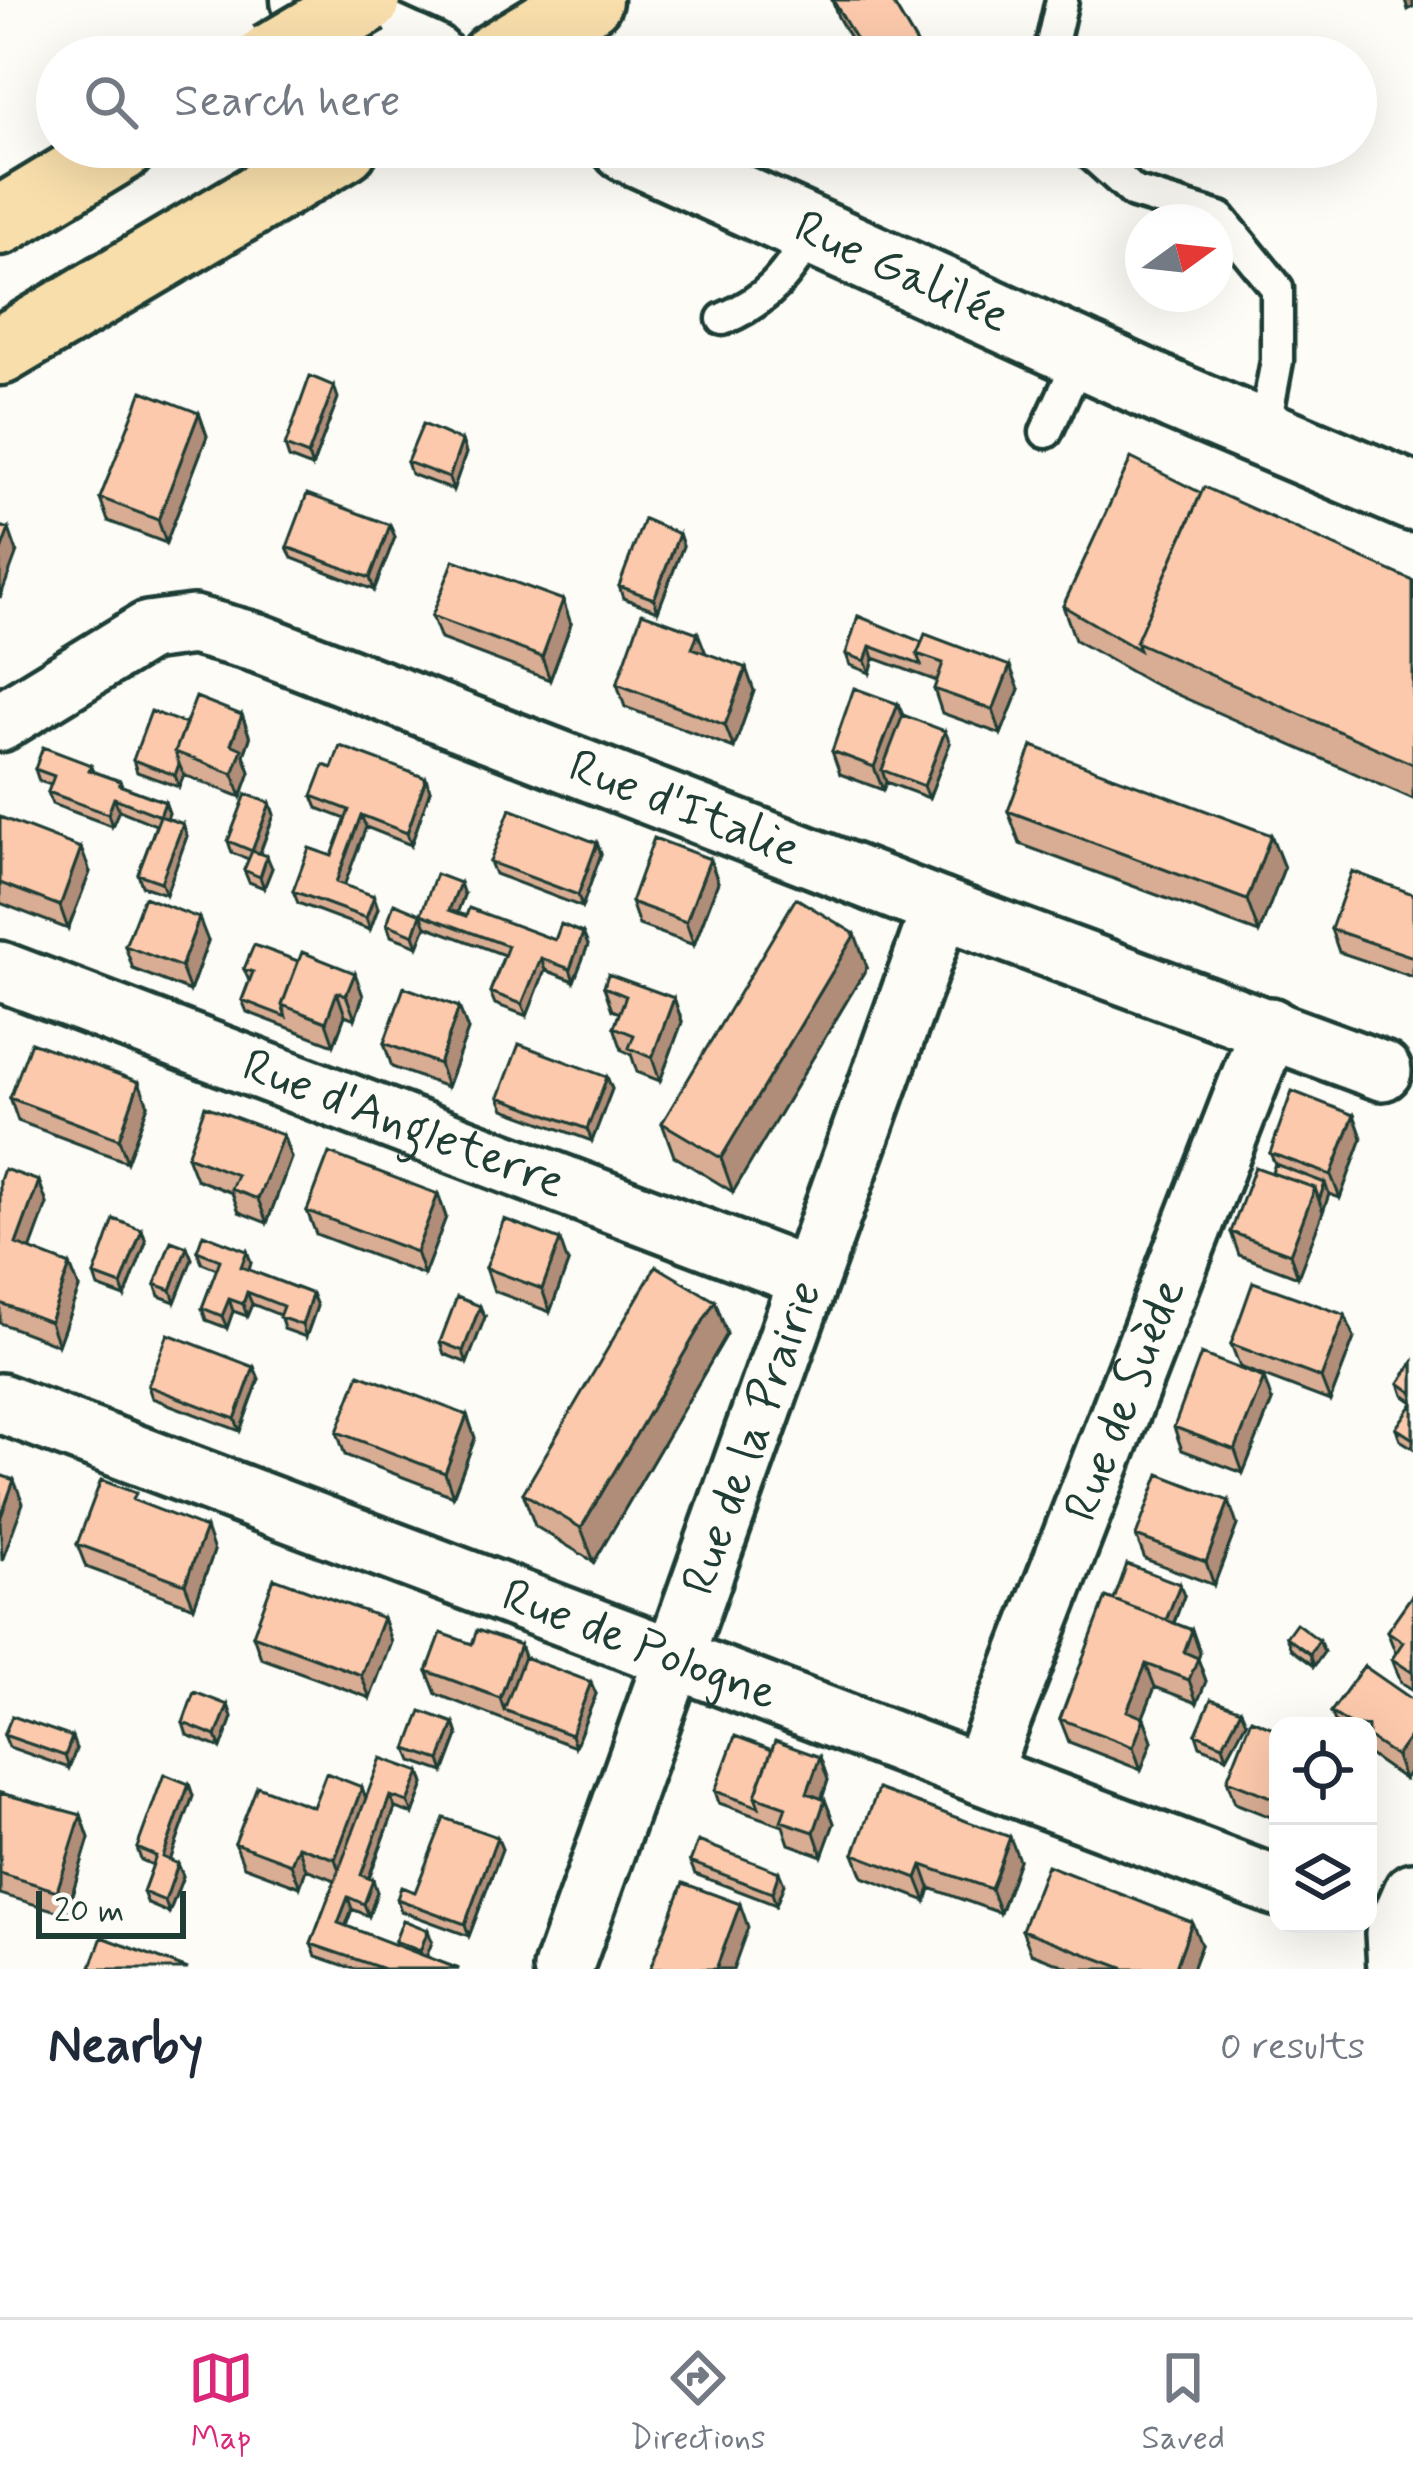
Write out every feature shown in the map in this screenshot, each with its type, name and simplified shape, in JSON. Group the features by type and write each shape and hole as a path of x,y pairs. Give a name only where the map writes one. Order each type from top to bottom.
{"highway":[{"path":"306,36 367,0"},
{"path":"529,36 574,9"},
{"path":"0,221 87,168"},
{"path":"0,350 309,168"}],"street":[{"path":"305,0 384,36"},
{"name":"Rue Galilée","path":"672,168 1176,397 1413,497"},
{"name":"Rue d'Italie","path":"0,722 148,632 193,625 258,643 941,908 1382,1071"},
{"name":"Rue de la Prairie","path":"563,1969 941,908"},
{"name":"Rue d'Angleterre","path":"0,971 808,1278"},
{"name":"Rue de Suède","path":"981,1772 1270,1027"},
{"name":"Rue de Pologne","path":"0,1403 1269,1884"}],"lane":[{"path":"1054,36 1062,0"},
{"path":"1107,168 1134,192 1220,218 1277,288 1276,361 1263,435"},
{"path":"722,319 754,306 783,280 814,232"},
{"path":"1046,432 1082,354"}],"building":[{"path":"833,0 891,0 912,36 854,36"},
{"path":"310,376 334,386 308,455 285,446"},
{"path":"142,391 199,413 158,520 100,498"},
{"path":"423,424 462,441 449,478 407,462"},
{"path":"1131,458 1201,493 1136,642 1139,650 1063,606"},
{"path":"1204,487 1413,581 1413,764 1136,642"},
{"path":"307,494 390,525 370,578 287,547"},
{"path":"644,519 679,534 654,599 619,586"},
{"path":"0,526 9,529 0,553"},
{"path":"454,560 563,600 542,657 432,616"},
{"path":"642,613 698,633 692,648 746,668 725,725 617,684"},
{"path":"858,616 922,642 917,654 921,665 870,646 865,661 846,654"},
{"path":"925,634 1010,666 993,710 934,689 943,663 917,654"},
{"path":"854,688 898,704 874,767 832,751"},
{"path":"196,697 242,715 231,744 242,749 233,774 175,752"},
{"path":"151,711 186,724 175,752 179,764 175,775 133,760"},
{"path":"903,715 945,731 924,786 882,770"},
{"path":"340,746 426,778 407,833 361,815 336,882 374,896 366,918 293,891 309,848 332,856 349,810 312,796 324,765 332,768"},
{"path":"1032,746 1271,835 1247,900 1008,811"},
{"path":"43,747 165,802 160,816 114,798 108,814 48,792 54,776 35,769"},
{"path":"246,794 270,803 252,851 228,841"},
{"path":"510,809 597,843 578,895 490,862"},
{"path":"160,816 183,824 161,882 138,874"},
{"path":"0,817 81,848 60,906 0,883"},
{"path":"654,838 710,859 686,922 631,902"},
{"path":"252,851 267,856 260,877 244,870"},
{"path":"1352,871 1413,894 1413,957 1331,929"},
{"path":"436,874 460,883 449,910 466,916 469,908 555,940 561,924 583,933 570,969 541,958 522,1004 490,992 508,946 421,914"},
{"path":"144,897 199,918 181,967 125,946"},
{"path":"796,898 855,934 721,1158 662,1123"},
{"path":"394,903 421,914 414,935 387,924"},
{"path":"254,945 298,961 282,1005 286,1017 242,1000 253,972 244,969"},
{"path":"302,952 355,973 346,995 337,992 326,1022 282,1005"},
{"path":"608,974 674,998 652,1058 629,1048 634,1035 614,1027 626,996 604,987"},
{"path":"404,987 459,1007 439,1064 384,1043"},
{"path":"31,1042 139,1082 119,1139 10,1098"},
{"path":"519,1044 607,1077 587,1129 499,1097"},
{"path":"1292,1091 1354,1115 1331,1175 1270,1153"},
{"path":"205,1106 283,1135 258,1199 231,1189 237,1175 187,1156"},
{"path":"329,1153 438,1194 416,1252 307,1211"},
{"path":"1275,1164 1325,1183 1319,1200 1315,1188 1272,1173"},
{"path":"1255,1167 1315,1188 1290,1254 1231,1232"},
{"path":"4,1169 39,1181 16,1244 70,1265 50,1322 0,1303 0,1180"},
{"path":"114,1219 142,1230 121,1285 94,1275"},
{"path":"504,1219 560,1240 542,1289 486,1268"},
{"path":"203,1234 247,1251 241,1267 312,1294 302,1325 279,1317 283,1306 247,1292 243,1304 229,1299 222,1316 202,1308 220,1260 197,1251"},
{"path":"171,1241 187,1247 171,1290 155,1284"},
{"path":"656,1266 715,1301 581,1528 523,1493"},
{"path":"1253,1282 1345,1315 1321,1378 1231,1344"},
{"path":"457,1297 480,1306 463,1351 440,1342"},
{"path":"168,1334 254,1367 235,1419 148,1386"},
{"path":"1201,1354 1264,1378 1235,1450 1174,1427"},
{"path":"1413,1362 1413,1393 1399,1383"},
{"path":"359,1374 467,1415 445,1473 337,1432"},
{"path":"1413,1403 1413,1439 1396,1428"},
{"path":"1159,1474 1229,1501 1206,1562 1136,1536"},
{"path":"0,1475 14,1480 0,1519"},
{"path":"101,1480 136,1493 133,1500 206,1528 185,1584 77,1544"},
{"path":"1127,1564 1180,1584 1166,1620 1114,1600"},
{"path":"274,1578 383,1618 361,1675 253,1635"},
{"path":"1413,1594 1413,1673 1392,1659 1403,1642 1387,1631"},
{"path":"1106,1597 1192,1630 1184,1652 1198,1658 1189,1680 1146,1664 1127,1711 1144,1718 1133,1747 1060,1719"},
{"path":"1296,1623 1319,1640 1310,1654 1286,1637"},
{"path":"477,1630 520,1645 500,1698 427,1671 441,1633 472,1644"},
{"path":"524,1657 591,1682 571,1735 504,1710"},
{"path":"1364,1666 1413,1700 1413,1732 1396,1756 1377,1743 1377,1717 1338,1717 1331,1712"},
{"path":"194,1692 228,1705 216,1736 183,1723"},
{"path":"1211,1699 1241,1710 1223,1745 1196,1734"},
{"path":"421,1711 454,1723 440,1760 407,1749"},
{"path":"12,1716 72,1737 65,1756 4,1735"},
{"path":"1251,1719 1269,1726 1269,1796 1227,1780"},
{"path":"735,1736 772,1750 755,1796 759,1807 715,1791"},
{"path":"775,1741 820,1757 807,1793 825,1800 814,1832 781,1821 786,1807 755,1796"},
{"path":"381,1758 420,1772 408,1802 390,1796 361,1875 373,1880 364,1904 348,1897 338,1923 459,1969 384,1969 311,1944"},
{"path":"326,1773 362,1787 335,1859 298,1846 291,1864 235,1843 257,1786 313,1807"},
{"path":"164,1774 189,1784 163,1857 178,1864 165,1901 143,1892 156,1856 137,1848"},
{"path":"878,1789 1010,1837 991,1889 922,1865 917,1878 854,1854"},
{"path":"0,1793 81,1815 57,1891 0,1873"},
{"path":"444,1818 497,1837 465,1924 397,1899 401,1887 415,1892"},
{"path":"698,1841 779,1872 772,1893 690,1862"},
{"path":"1047,1865 1192,1922 1175,1969 1125,1969 1022,1930"},
{"path":"683,1883 740,1904 716,1969 650,1969"},
{"path":"403,1920 428,1930 420,1951 395,1941"},
{"path":"102,1937 188,1969 90,1969"}]}
